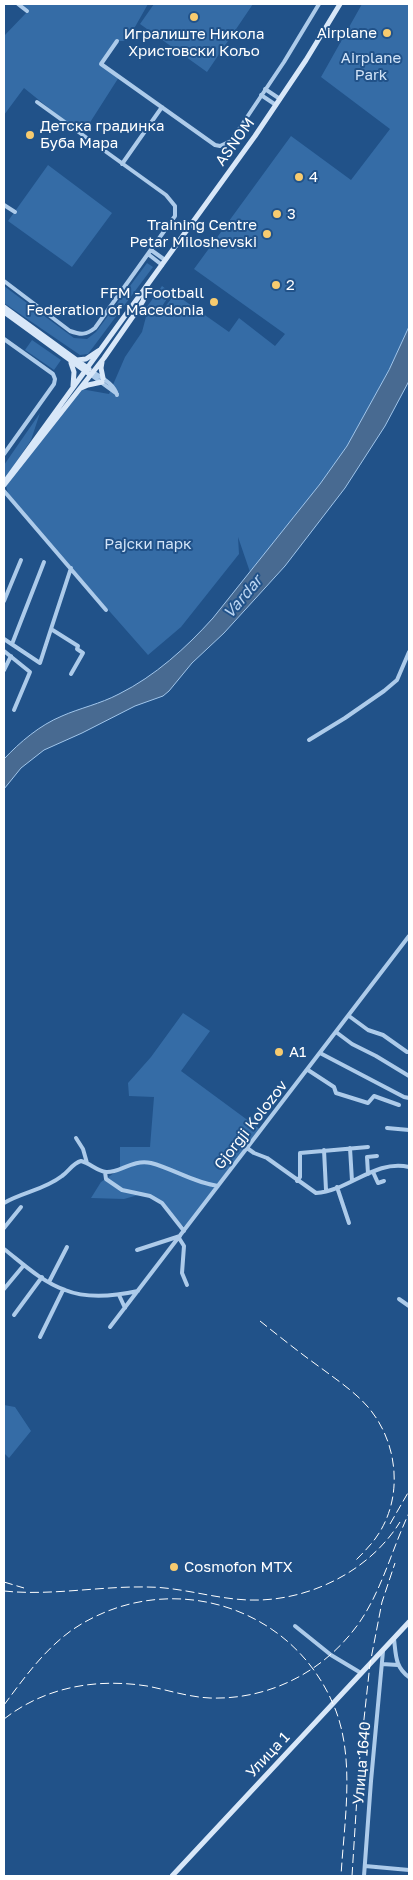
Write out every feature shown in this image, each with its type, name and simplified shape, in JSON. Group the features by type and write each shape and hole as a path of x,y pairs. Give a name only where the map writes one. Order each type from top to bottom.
{"street":[{"path":"18,4 28,11"},
{"path":"117,41 101,64 214,145 220,146 230,141 284,62 319,4"},
{"name":"ASNOM","path":"89,372 102,347 276,105 341,4"},
{"path":"265,89 280,99"},
{"path":"261,95 276,105"},
{"path":"4,281 70,331 84,334 95,328 175,216 175,206 166,195 37,102"},
{"path":"122,164 162,107"},
{"path":"4,205 15,212"},
{"path":"151,250 163,262"},
{"path":"148,254 163,262"},
{"name":"ASNOM","path":"4,484 89,372 104,358 136,312 143,300 148,284"},
{"path":"4,307 76,360 89,372"},
{"path":"4,312 67,358 102,380"},
{"path":"4,454 54,384 55,379 53,374 5,342"},
{"path":"76,360 90,357 102,347"},
{"path":"67,358 73,366 76,389 102,380"},
{"path":"102,380 101,368 104,358"},
{"path":"4,490 71,568 93,598 106,610"},
{"path":"4,601 21,560"},
{"path":"12,644 44,562"},
{"path":"4,639 40,663 71,568"},
{"path":"51,630 78,646 77,649 83,653 71,674"},
{"path":"4,652 30,672 14,710"},
{"path":"309,740 345,718 397,680 409,652"},
{"path":"4,670 10,656"},
{"name":"Gjorgji Kolozov","path":"110,1327 409,936"},
{"path":"349,1016 368,1030 383,1035 407,1052"},
{"path":"336,1032 352,1044 409,1076"},
{"path":"320,1053 409,1098"},
{"path":"308,1070 334,1087 336,1093 368,1103 374,1096 399,1105"},
{"path":"388,1128 409,1130"},
{"path":"76,1138 83,1149 86,1163"},
{"path":"297,1180 300,1177 300,1153 368,1147"},
{"path":"247,1148 267,1158 316,1193 388,1167 409,1167"},
{"path":"350,1148 352,1181"},
{"path":"324,1150 326,1190"},
{"path":"368,1174 367,1157 377,1156"},
{"path":"4,1203 41,1189 65,1174 77,1162 86,1163 105,1172 142,1162 160,1166 198,1182 218,1186"},
{"path":"105,1172 106,1179 122,1190 150,1196 162,1203 184,1232"},
{"path":"373,1172 378,1183 384,1182"},
{"path":"337,1187 349,1223"},
{"path":"4,1228 21,1208"},
{"path":"137,1250 180,1237 184,1246 182,1273 188,1285"},
{"path":"49,1282 67,1247"},
{"path":"4,1248 24,1265 63,1290 83,1294 119,1295 138,1291"},
{"path":"4,1289 24,1265"},
{"path":"14,1315 42,1277"},
{"path":"40,1337 63,1290"},
{"path":"119,1295 125,1308"},
{"path":"399,1299 409,1306"},
{"name":"Улица 1","path":"172,1876 409,1622"},
{"path":"295,1626 331,1655 362,1673"},
{"path":"394,1639 398,1665 409,1677"},
{"name":"Улица 1640","path":"364,1876 383,1651"},
{"path":"372,1662 382,1667 398,1665"},
{"path":"365,1866 409,1870"}],"green space":[{"path":"18,4 148,4 127,41 117,41 101,64 119,77 82,135 24,88 4,115 4,36 27,12"},
{"path":"154,4 253,4 207,72 140,24"},
{"path":"362,4 409,4 409,327 389,370 347,446 320,484 250,572 238,537 239,554 181,627 148,655 45,538 8,493 6,486 81,389 109,394 125,357 142,332 147,313 157,317 175,294 229,332 239,318 275,346 285,334 194,269 291,136 351,180 390,129 321,77"},
{"path":"48,165 112,213 72,267 8,221"},
{"path":"147,263 153,267 88,354 80,355 4,303 4,286 74,338 87,339 96,332"},
{"path":"162,286 171,293 156,315 146,308"},
{"path":"32,340 61,360 54,370 25,350"},
{"path":"40,413 31,440 4,480 4,465"},
{"path":"183,1013 210,1031 181,1071 261,1130 186,1229 162,1205 145,1193 124,1199 91,1198 101,1182 120,1169 120,1147 150,1147 154,1097 129,1096 128,1083 151,1057"},
{"path":"4,1405 15,1407 31,1431 9,1458 4,1453"}],"water":[{"name":"Vardar","path":"409,327 409,381 385,426 345,488 285,566 163,696 135,706 44,750 21,768 4,789 4,759 24,740 54,720 112,697 145,679 181,650 213,618 320,484 347,446 389,370"}],"railway":[{"path":"260,1321 357,1396 378,1421 386,1437 394,1472 394,1490 390,1507 384,1524 375,1539 355,1561"},
{"path":"390,1524 409,1491"},
{"path":"4,1719 36,1699 54,1692 90,1684 109,1683 147,1686 186,1695 210,1698 254,1694 275,1688 294,1679 330,1655 359,1623 374,1597 409,1513"},
{"path":"4,1591 58,1592 147,1587 249,1600 293,1596 335,1580 354,1569 387,1540 400,1522"},
{"path":"352,1876 359,1765 370,1664 382,1602 395,1563"},
{"path":"4,1582 24,1588"},
{"path":"4,1705 52,1646 72,1630 109,1611 147,1601 186,1599 224,1606 259,1621 291,1644 317,1674 336,1711 342,1731 347,1772 341,1876"}],"place":[{"name":"Игралиште Никола Христовски Кољо","path":"194,17"},
{"name":"Airplane","path":"387,33"},
{"name":"Детска градинка Буба Мара","path":"30,135"},
{"name":"4","path":"299,177"},
{"name":"3","path":"277,214"},
{"name":"Training Centre Petar Miloshevski","path":"267,234"},
{"name":"2","path":"276,285"},
{"name":"FFM - Football Federation of Macedonia","path":"214,302"},
{"name":"А1","path":"279,1052"},
{"name":"Cosmofon MTX","path":"174,1567"}],"park label":[{"name":"Airplane Park","path":"371,66"},
{"name":"Рајски парк","path":"148,544"}]}
